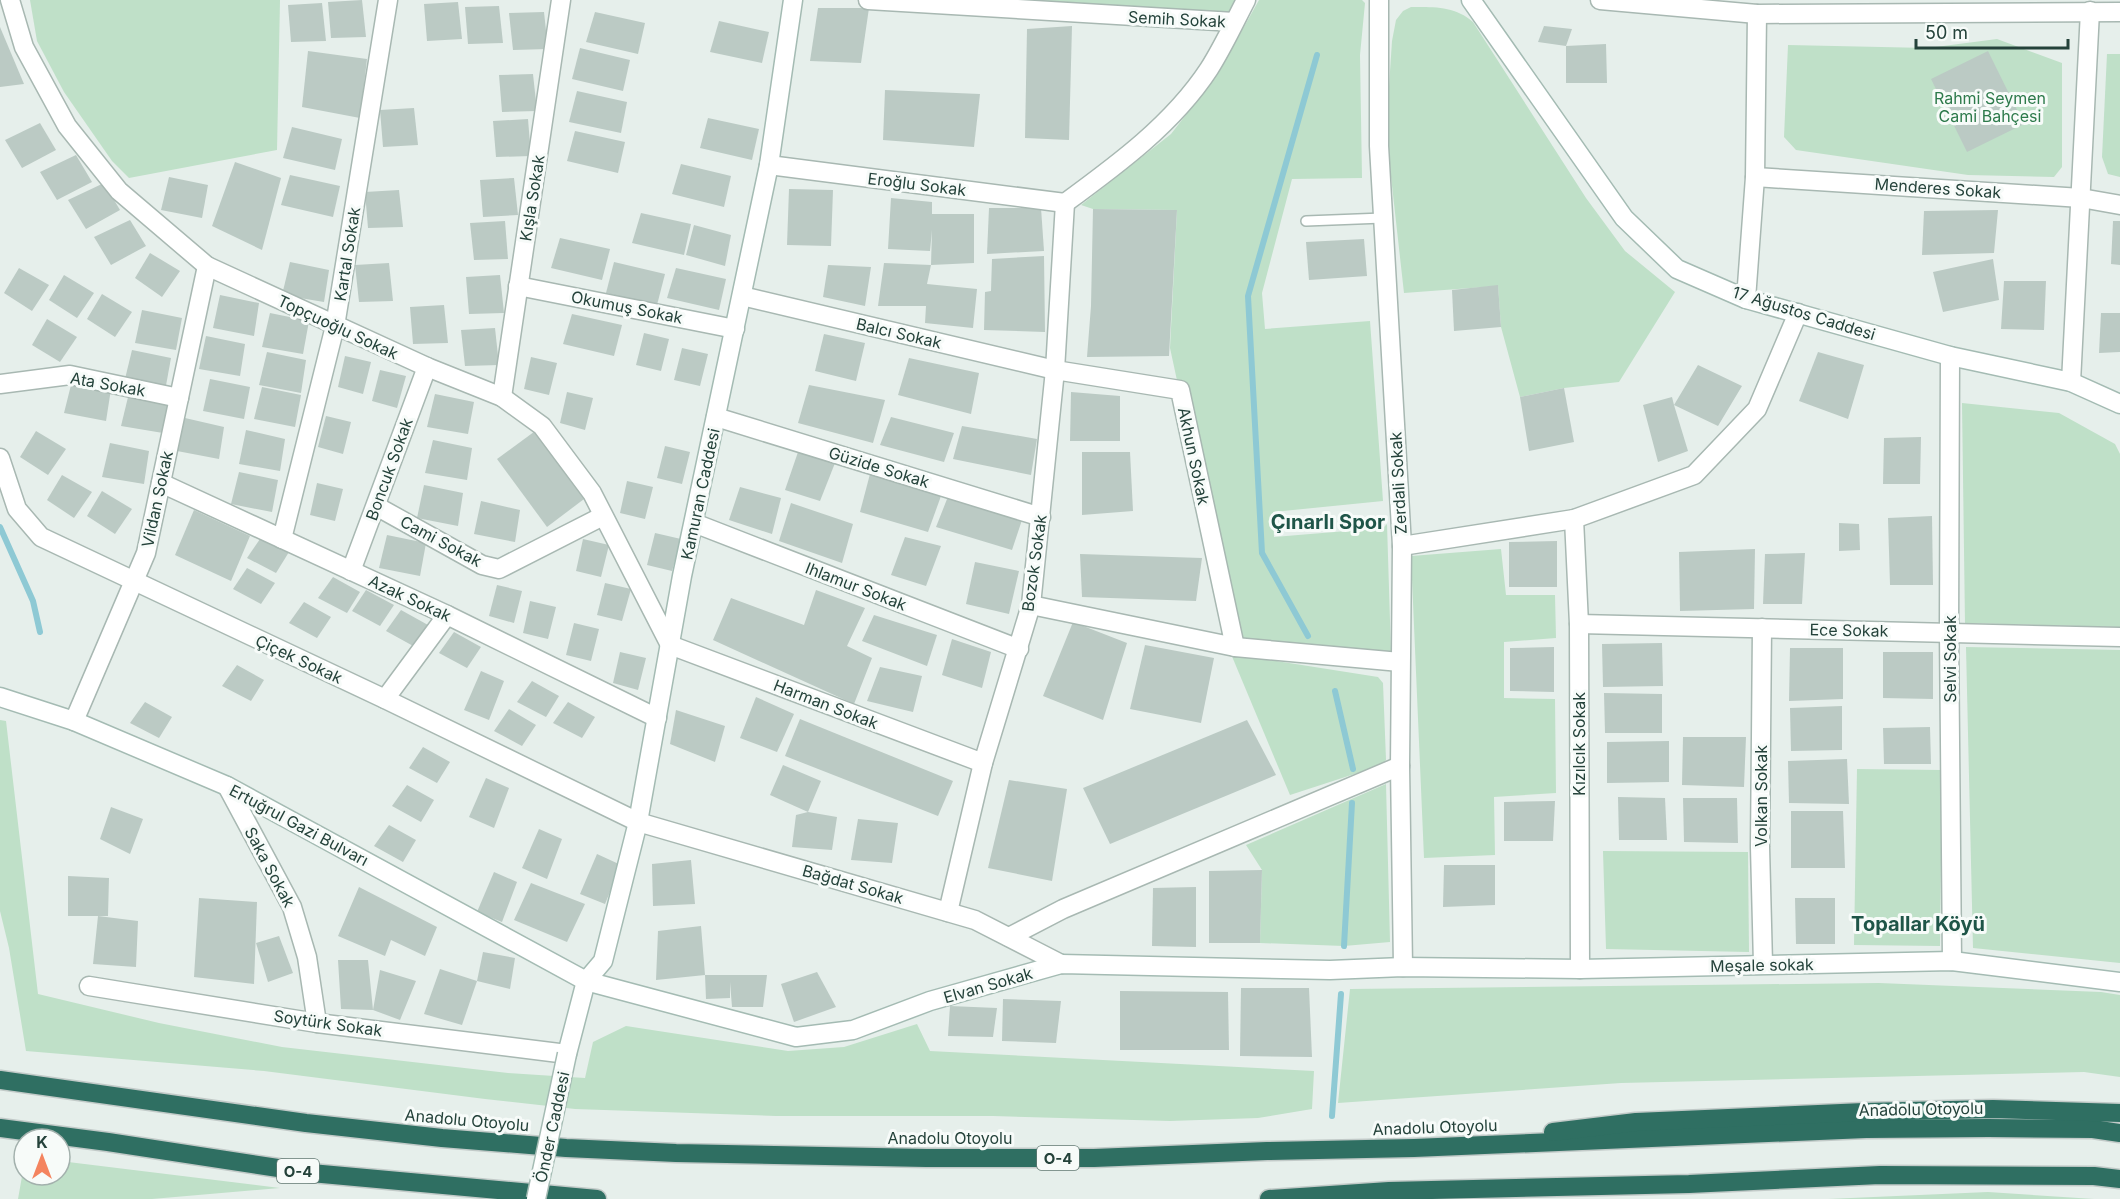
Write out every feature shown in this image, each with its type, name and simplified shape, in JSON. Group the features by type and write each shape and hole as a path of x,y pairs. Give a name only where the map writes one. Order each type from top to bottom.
{"highway":[{"name":"Anadolu Otoyolu","path":"0,1080 306,1123 442,1138 566,1149 832,1156 1094,1158 1414,1148 1866,1129 2093,1129 2120,1132"},
{"path":"1414,1148 1647,1122 1864,1112 1993,1109 2120,1113"},
{"name":"O-4","path":"0,1128 311,1173 597,1199"},
{"path":"1988,1174 2120,1190"},
{"path":"1269,1199 1389,1191 1689,1184 1880,1175 1988,1174 2094,1176 2120,1179"}],"street":[{"name":"Topçuoğlu Sokak","path":"10,0 24,47 67,126 120,191 207,266 427,367 502,397 542,426 592,493 670,645"},
{"name":"Kartal Sokak","path":"282,539 335,326 388,0"},
{"name":"Kışla Sokak","path":"502,397 561,0"},
{"name":"Kamuran Caddesi","path":"586,981 603,961 638,822 694,523 769,165 793,0"},
{"name":"Semih Sokak","path":"868,0 1234,22"},
{"path":"1065,204 1099,179 1167,121 1209,69 1246,0"},
{"name":"Zerdali Sokak","path":"1379,0 1379,146 1402,546 1400,765 1403,967"},
{"name":"17 Ağustos Caddesi","path":"1471,0 1624,218 1677,269 1746,298 1950,356 2071,382 2120,404"},
{"path":"1600,0 1702,5 1757,14 2120,10"},
{"path":"2071,382 2090,11"},
{"path":"1746,298 1755,177 1757,14"},
{"name":"Eroğlu Sokak","path":"769,165 1065,204"},
{"name":"Menderes Sokak","path":"1755,177 2081,198 2120,205"},
{"name":"Bozok Sokak","path":"948,912 982,763 1031,605 1055,370 1065,204"},
{"name":"Vildan Sokak","path":"74,721 146,553 207,266"},
{"name":"Okumuş Sokak","path":"518,286 735,329"},
{"name":"Balcı Sokak","path":"742,296 1055,370"},
{"path":"1402,546 1574,519 1694,475 1757,409 1798,313"},
{"name":"Selvi Sokak","path":"1950,356 1949,632 1952,961"},
{"name":"Boncuk Sokak","path":"351,571 427,367"},
{"name":"Akhun Sokak","path":"1055,370 1180,390 1235,647"},
{"name":"Ata Sokak","path":"0,384 70,375 179,398"},
{"name":"Güzide Sokak","path":"716,417 1041,517"},
{"name":"Çiçek Sokak","path":"0,458 17,509 40,537 385,699 638,822"},
{"name":"Azak Sokak","path":"161,483 447,615 657,718"},
{"name":"Cami Sokak","path":"376,506 482,565 499,569 603,516"},
{"name":"Kızılcık Sokak","path":"1574,519 1579,624 1580,969"},
{"name":"Ihlamur Sokak","path":"694,523 1018,649"},
{"path":"1031,605 1235,647 1400,662"},
{"path":"385,699 447,615"},
{"name":"Ece Sokak","path":"1579,624 2120,637"},
{"name":"Volkan Sokak","path":"1762,628 1760,848 1762,964"},
{"name":"Harman Sokak","path":"670,645 982,763"},
{"name":"Ertuğrul Gazi Bulvarı","path":"0,697 74,721 227,786 586,981"},
{"path":"1009,937 1063,909 1400,765"},
{"name":"Saka Sokak","path":"227,786 292,907 308,957 317,1023"},
{"name":"Bağdat Sokak","path":"638,822 975,920 1061,964"},
{"name":"Meşale sokak","path":"1403,967 1580,969 1952,961 2120,982"},
{"name":"Elvan Sokak","path":"586,981 796,1037 853,1030 930,1001 1061,964 1330,970 1403,967"},
{"name":"Önder Caddesi","path":"536,1199 567,1054 586,981"},
{"name":"Soytürk Sokak","path":"89,986 317,1023 567,1054"}],"lane":[{"path":"1306,221 1383,218"}],"green space":[{"path":"30,0 280,0 277,150 129,178 112,161 64,92 37,41"},
{"path":"1017,0 1236,0 1229,14"},
{"path":"1259,0 1362,0 1365,3 1360,55 1362,178 1292,179 1262,293 1265,329 1370,321 1383,501 1273,512 1274,537 1383,528 1387,524 1391,653 1233,639 1170,348 1177,210 1093,209 1081,205 1171,134 1217,75"},
{"path":"1411,7 1452,10 1473,22 1586,198 1625,251 1675,292 1619,382 1564,388 1520,397 1501,327 1498,286 1404,293 1386,132 1392,41 1396,20 1403,11"},
{"name":"Rahmi Seymen Cami Bahçesi","path":"1997,39 2062,63 2062,167 2054,177 1968,175 1796,150 1784,137 1788,45 1928,48"},
{"path":"2107,54 2120,54 2120,177 2108,174 2102,157"},
{"path":"1962,403 2059,413 2115,444 2120,454 2120,627 1965,623"},
{"path":"1501,549 1506,595 1555,595 1556,638 1504,642 1504,698 1555,699 1556,793 1494,797 1495,855 1424,858 1411,556"},
{"path":"1966,647 2120,650 2120,963 1973,948"},
{"path":"1231,654 1378,677 1383,683 1386,760 1382,765 1290,795"},
{"path":"0,720 6,721 38,994 159,1023 282,1047 508,1073 585,1078 593,1042 626,1026 788,1051 844,1047 917,1024 930,1051 1314,1071 1312,1109 1258,1118 1170,1121 993,1116 776,1116 575,1109 264,1071 26,1051 9,948 0,911"},
{"path":"1857,769 1942,770 1940,946 1854,945"},
{"path":"1386,784 1390,942 1344,946 1260,943 1262,870 1246,845"},
{"path":"1603,851 1748,852 1749,952 1606,949"},
{"path":"1879,983 2101,992 2120,995 2120,1077 2084,1072 1621,1083 1338,1103 1350,989"},
{"path":"72,1162 280,1188 152,1199 18,1199 20,1187 72,1187"},
{"path":"1988,1192 2094,1199 1828,1199"}],"building":[{"path":"362,0 366,37 331,38 328,2"},
{"path":"458,2 462,39 427,41 424,4"},
{"path":"322,3 326,41 291,42 288,5"},
{"path":"499,6 503,43 468,44 465,7"},
{"path":"818,8 869,8 861,63 810,61"},
{"path":"544,12 548,49 513,50 509,13"},
{"path":"595,12 645,23 638,54 586,42"},
{"path":"719,21 769,32 762,63 710,52"},
{"path":"1072,26 1069,140 1025,138 1027,29"},
{"path":"1544,26 1572,29 1566,46 1538,42"},
{"path":"0,27 24,84 0,87"},
{"path":"1606,44 1607,83 1566,83 1566,46"},
{"path":"580,48 630,60 623,91 572,79"},
{"path":"308,51 367,59 360,118 302,107"},
{"path":"1988,51 2024,124 1967,152 1931,79"},
{"path":"533,74 537,111 502,112 499,75"},
{"path":"885,90 980,94 974,147 883,140"},
{"path":"577,91 627,102 621,133 569,122"},
{"path":"414,108 418,145 383,147 380,110"},
{"path":"708,118 759,129 752,160 700,148"},
{"path":"528,119 531,156 496,157 493,121"},
{"path":"40,123 56,150 22,168 5,140"},
{"path":"292,127 342,139 335,170 283,158"},
{"path":"575,131 625,142 618,173 567,161"},
{"path":"76,155 92,182 57,200 40,172"},
{"path":"235,162 281,178 262,250 212,226"},
{"path":"681,164 731,176 724,207 672,194"},
{"path":"290,175 340,186 333,217 281,205"},
{"path":"169,177 208,185 202,218 161,210"},
{"path":"514,178 518,215 483,217 480,180"},
{"path":"104,183 120,210 86,229 68,200"},
{"path":"789,189 833,190 831,246 787,245"},
{"path":"399,190 403,227 368,228 365,192"},
{"path":"891,198 932,202 932,214 974,214 974,263 931,265 932,230 930,251 888,249"},
{"path":"989,208 1041,208 1044,251 987,254"},
{"path":"1093,209 1177,210 1169,356 1087,357 1091,306"},
{"path":"1998,210 1994,253 1922,255 1924,211"},
{"path":"641,213 691,224 684,255 632,243"},
{"path":"130,220 146,246 111,265 94,237"},
{"path":"505,221 508,259 474,260 470,223"},
{"path":"2113,221 2120,221 2120,265 2111,264"},
{"path":"694,225 731,235 725,266 686,255"},
{"path":"560,238 610,249 602,280 551,268"},
{"path":"1364,239 1367,276 1309,280 1306,242"},
{"path":"150,253 180,271 162,297 135,278"},
{"path":"1044,256 1045,332 984,330 985,292 991,291 992,259"},
{"path":"1993,259 1999,300 1943,312 1933,272"},
{"path":"290,262 329,270 324,302 282,295"},
{"path":"614,262 665,274 657,305 606,293"},
{"path":"389,263 393,301 359,302 355,265"},
{"path":"884,263 931,265 927,284 977,289 973,328 925,323 926,306 878,306"},
{"path":"828,265 871,267 865,306 823,297"},
{"path":"19,268 49,285 32,311 4,293"},
{"path":"676,268 726,279 719,310 667,298"},
{"path":"64,275 94,293 77,318 49,300"},
{"path":"500,275 504,313 469,314 466,277"},
{"path":"2004,281 2046,281 2044,330 2001,329"},
{"path":"1498,285 1501,327 1454,331 1452,290"},
{"path":"102,294 132,312 115,337 87,319"},
{"path":"220,295 259,303 254,336 213,328"},
{"path":"444,305 448,343 413,344 410,307"},
{"path":"142,310 182,318 176,350 135,343"},
{"path":"270,313 309,321 303,354 262,347"},
{"path":"2101,313 2120,313 2120,352 2099,353"},
{"path":"572,314 622,325 614,356 563,344"},
{"path":"47,319 77,337 60,362 32,345"},
{"path":"495,328 499,365 465,366 461,330"},
{"path":"644,333 669,339 661,371 636,365"},
{"path":"824,334 865,343 856,381 815,371"},
{"path":"206,336 245,344 240,376 199,369"},
{"path":"682,348 708,354 700,386 674,380"},
{"path":"132,350 171,358 165,391 124,383"},
{"path":"267,352 306,360 301,393 259,385"},
{"path":"1818,352 1864,365 1848,419 1799,401"},
{"path":"345,356 371,362 363,394 338,387"},
{"path":"531,357 557,363 549,395 524,389"},
{"path":"909,358 979,373 971,414 898,395"},
{"path":"1698,365 1742,386 1718,426 1674,405"},
{"path":"380,370 406,376 397,408 372,401"},
{"path":"210,379 250,387 244,419 203,411"},
{"path":"72,381 111,389 106,421 64,413"},
{"path":"809,385 885,400 873,443 798,423"},
{"path":"262,387 301,395 295,427 254,419"},
{"path":"1564,388 1574,442 1529,451 1520,397"},
{"path":"567,392 593,398 585,430 560,423"},
{"path":"1071,392 1120,396 1120,441 1070,441"},
{"path":"129,393 168,401 163,433 121,426"},
{"path":"435,394 474,402 468,434 427,427"},
{"path":"1672,397 1688,451 1658,462 1643,405"},
{"path":"326,416 351,422 343,454 318,447"},
{"path":"891,417 954,433 944,462 880,445"},
{"path":"185,418 224,427 219,459 177,451"},
{"path":"542,426 592,493 547,527 497,459"},
{"path":"962,426 1037,439 1031,475 953,459"},
{"path":"246,430 285,439 280,471 239,464"},
{"path":"36,431 66,449 48,475 20,457"},
{"path":"1921,437 1920,484 1883,484 1884,438"},
{"path":"433,440 472,448 467,480 425,473"},
{"path":"110,443 149,451 144,484 102,477"},
{"path":"665,446 690,452 682,484 657,478"},
{"path":"798,452 835,463 820,501 785,490"},
{"path":"1082,452 1130,452 1133,511 1082,515"},
{"path":"239,472 278,480 272,512 231,504"},
{"path":"870,474 941,496 928,532 860,512"},
{"path":"62,475 92,492 74,518 47,500"},
{"path":"627,481 653,487 645,519 620,513"},
{"path":"317,483 343,489 335,521 310,515"},
{"path":"424,485 463,493 458,526 417,518"},
{"path":"740,487 781,498 772,534 729,520"},
{"path":"102,491 132,509 115,534 87,516"},
{"path":"949,494 1022,520 1012,550 936,527"},
{"path":"481,501 520,510 515,542 474,534"},
{"path":"791,503 853,524 842,563 779,541"},
{"path":"194,510 250,536 231,581 175,555"},
{"path":"1932,516 1933,585 1890,585 1888,518"},
{"path":"1839,523 1859,524 1860,550 1839,551"},
{"path":"655,533 681,539 672,571 647,565"},
{"path":"387,535 426,543 420,576 379,568"},
{"path":"262,536 289,552 276,573 247,558"},
{"path":"905,537 941,546 926,586 891,575"},
{"path":"583,539 609,545 601,577 576,571"},
{"path":"1557,541 1557,587 1509,587 1509,542"},
{"path":"1755,549 1754,609 1680,611 1679,552"},
{"path":"1805,553 1802,604 1763,604 1765,554"},
{"path":"1080,554 1202,558 1196,601 1082,597"},
{"path":"975,562 1019,571 1009,614 966,604"},
{"path":"247,568 275,583 261,604 233,589"},
{"path":"333,577 360,592 347,613 318,598"},
{"path":"605,583 631,589 622,621 597,615"},
{"path":"497,585 522,591 514,623 489,616"},
{"path":"366,590 394,605 380,626 352,611"},
{"path":"816,590 865,608 847,646 872,658 854,704 713,640 731,598 804,625"},
{"path":"530,601 556,607 548,639 523,633"},
{"path":"304,602 331,617 317,638 289,623"},
{"path":"401,610 428,625 415,647 386,631"},
{"path":"874,615 937,635 927,666 862,641"},
{"path":"1073,622 1127,643 1103,720 1043,696"},
{"path":"574,623 599,629 591,661 566,655"},
{"path":"454,632 481,647 467,668 439,653"},
{"path":"952,639 991,652 982,688 942,675"},
{"path":"1662,643 1663,686 1603,687 1602,644"},
{"path":"1145,645 1214,658 1201,723 1130,709"},
{"path":"1554,647 1554,692 1510,691 1510,648"},
{"path":"1790,648 1843,648 1843,699 1789,701"},
{"path":"620,652 646,658 638,690 613,683"},
{"path":"1883,652 1933,652 1933,699 1883,698"},
{"path":"237,665 264,680 251,701 222,686"},
{"path":"880,667 922,676 913,712 867,701"},
{"path":"481,671 504,681 489,720 464,710"},
{"path":"532,681 559,696 546,717 517,702"},
{"path":"1604,693 1662,694 1662,733 1605,733"},
{"path":"756,697 794,714 777,752 740,738"},
{"path":"145,702 172,717 159,738 130,723"},
{"path":"568,702 595,717 582,738 553,723"},
{"path":"1842,706 1842,750 1791,751 1790,708"},
{"path":"509,709 536,725 522,746 494,731"},
{"path":"676,710 725,726 715,762 670,744"},
{"path":"800,719 953,781 938,816 785,756"},
{"path":"1247,720 1276,775 1110,844 1083,788"},
{"path":"1930,727 1931,764 1884,764 1883,728"},
{"path":"1683,737 1746,737 1744,787 1682,785"},
{"path":"1669,741 1669,782 1607,783 1607,742"},
{"path":"423,747 450,762 437,783 409,768"},
{"path":"1847,759 1849,804 1789,803 1788,761"},
{"path":"783,765 821,781 808,812 770,795"},
{"path":"486,778 509,788 494,828 469,817"},
{"path":"1009,780 1067,789 1052,881 988,868"},
{"path":"407,785 434,800 421,822 392,806"},
{"path":"1618,797 1665,798 1667,840 1619,840"},
{"path":"1683,798 1737,798 1738,843 1684,842"},
{"path":"1555,801 1553,841 1504,841 1504,802"},
{"path":"111,807 143,819 130,854 100,839"},
{"path":"1791,811 1843,811 1845,868 1791,868"},
{"path":"808,812 837,817 832,850 792,847 796,815"},
{"path":"858,819 898,823 892,863 851,860"},
{"path":"389,825 416,840 403,862 374,846"},
{"path":"539,829 562,839 547,879 522,868"},
{"path":"597,854 621,865 605,904 580,894"},
{"path":"691,860 695,904 653,906 652,864"},
{"path":"1444,865 1495,865 1495,905 1443,907"},
{"path":"1262,870 1260,943 1209,943 1209,871"},
{"path":"494,872 517,882 502,922 477,912"},
{"path":"68,876 109,878 108,916 68,916"},
{"path":"531,883 585,904 567,942 514,920"},
{"path":"359,887 437,927 425,956 391,940 385,956 338,936"},
{"path":"1196,887 1196,947 1152,946 1153,888"},
{"path":"199,898 257,902 254,984 194,977"},
{"path":"1795,898 1835,898 1835,944 1796,944"},
{"path":"98,916 138,921 136,967 93,964"},
{"path":"701,926 705,975 656,980 658,931"},
{"path":"279,936 293,973 268,982 256,943"},
{"path":"483,952 515,958 510,989 477,981"},
{"path":"338,960 368,960 373,1010 341,1009"},
{"path":"440,969 477,981 462,1025 424,1014"},
{"path":"380,970 416,981 400,1020 373,1010"},
{"path":"817,972 836,1007 794,1022 781,984"},
{"path":"705,975 767,975 763,1007 732,1007 730,982 730,998 706,999"},
{"path":"1241,988 1309,988 1312,1057 1240,1056"},
{"path":"1120,991 1228,992 1229,1050 1120,1050"},
{"path":"1003,999 1061,1001 1056,1043 1002,1041"},
{"path":"950,1006 997,1008 993,1037 948,1036"}],"waterway":[{"path":"1308,636 1262,553 1248,296 1317,55"},
{"path":"0,527 33,601 40,632"},
{"path":"1335,691 1353,769"},
{"path":"1344,946 1352,803"},
{"path":"1332,1116 1341,994"}],"district":[{"name":"Çınarlı Spor","path":"1328,522"},
{"name":"Topallar Köyü","path":"1918,924"}]}
